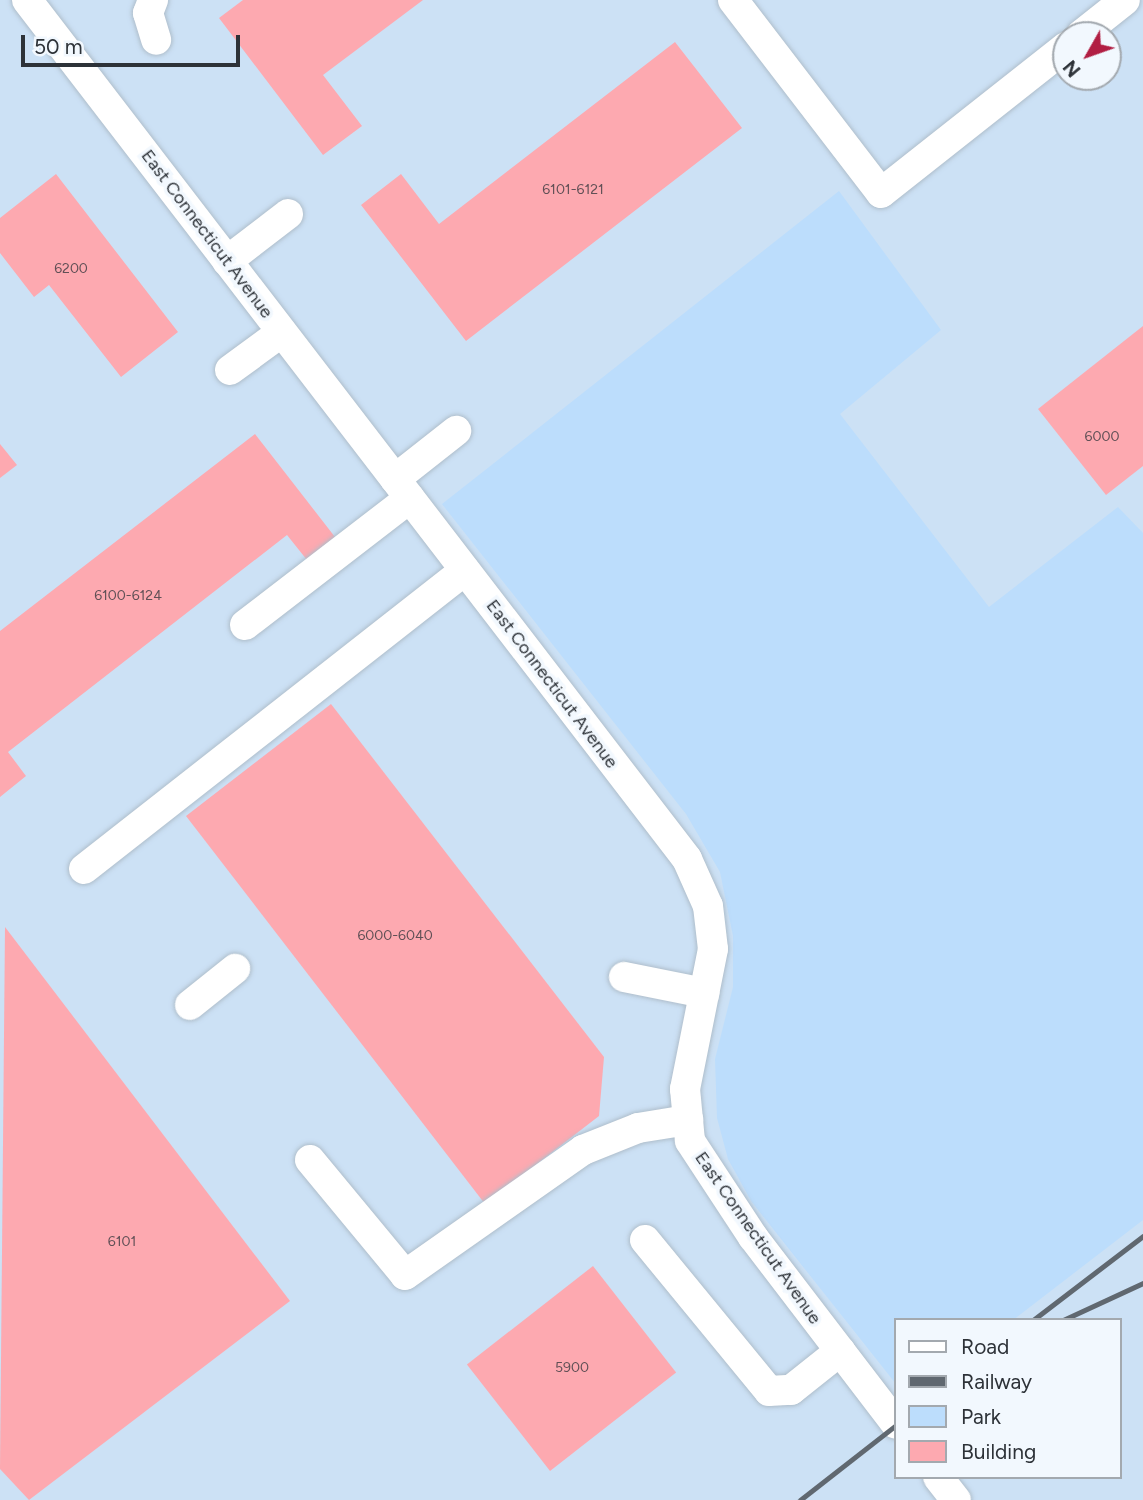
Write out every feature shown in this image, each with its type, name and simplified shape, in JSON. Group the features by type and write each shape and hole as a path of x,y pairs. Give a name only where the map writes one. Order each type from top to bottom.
{"street":[{"name":"East Connecticut Avenue","path":"27,0 687,859 708,906 713,949 685,1089 688,1120 704,1167 894,1421"},
{"path":"153,0 148,13 156,40"},
{"path":"733,0 881,193 1052,58"},
{"path":"1099,21 1125,0"},
{"path":"228,261 288,214"},
{"path":"230,370 282,332"},
{"path":"245,625 403,489 456,431"},
{"path":"84,869 466,570"},
{"path":"190,1005 235,969"},
{"path":"624,977 704,993"},
{"path":"310,1160 405,1275 583,1150 638,1128 688,1120"},
{"path":"645,1240 769,1391 791,1390 840,1351"},
{"path":"940,1479 956,1500"}],"shaded area":[{"path":"0,0 1143,0 1143,1500 0,1500"}],"green space":[{"path":"839,191 941,330 840,414 989,607 1118,507 1143,533 1143,1220 1016,1318 894,1318 894,1381 751,1201 728,1159 717,1118 715,1059 733,987 733,936 720,872 686,814 442,504"}],"building":[{"path":"243,0 423,0 323,75 362,126 323,155 219,18"},
{"path":"675,42 742,128 466,341 361,205 401,174 439,224"},
{"path":"56,174 178,332 121,377 49,285 34,297 0,253 0,218"},
{"path":"1143,326 1143,466 1106,495 1038,409"},
{"path":"255,434 335,537 307,560 287,535 8,752 26,776 0,797 0,631"},
{"path":"0,444 17,465 0,478"},
{"path":"331,704 604,1057 599,1116 485,1204 186,816"},
{"path":"5,927 290,1301 29,1500 0,1469"},
{"path":"593,1266 676,1372 550,1471 467,1365"}],"railway":[{"path":"1036,1318 1143,1236"},
{"path":"1067,1318 1143,1283"},
{"path":"800,1500 894,1427"}]}
